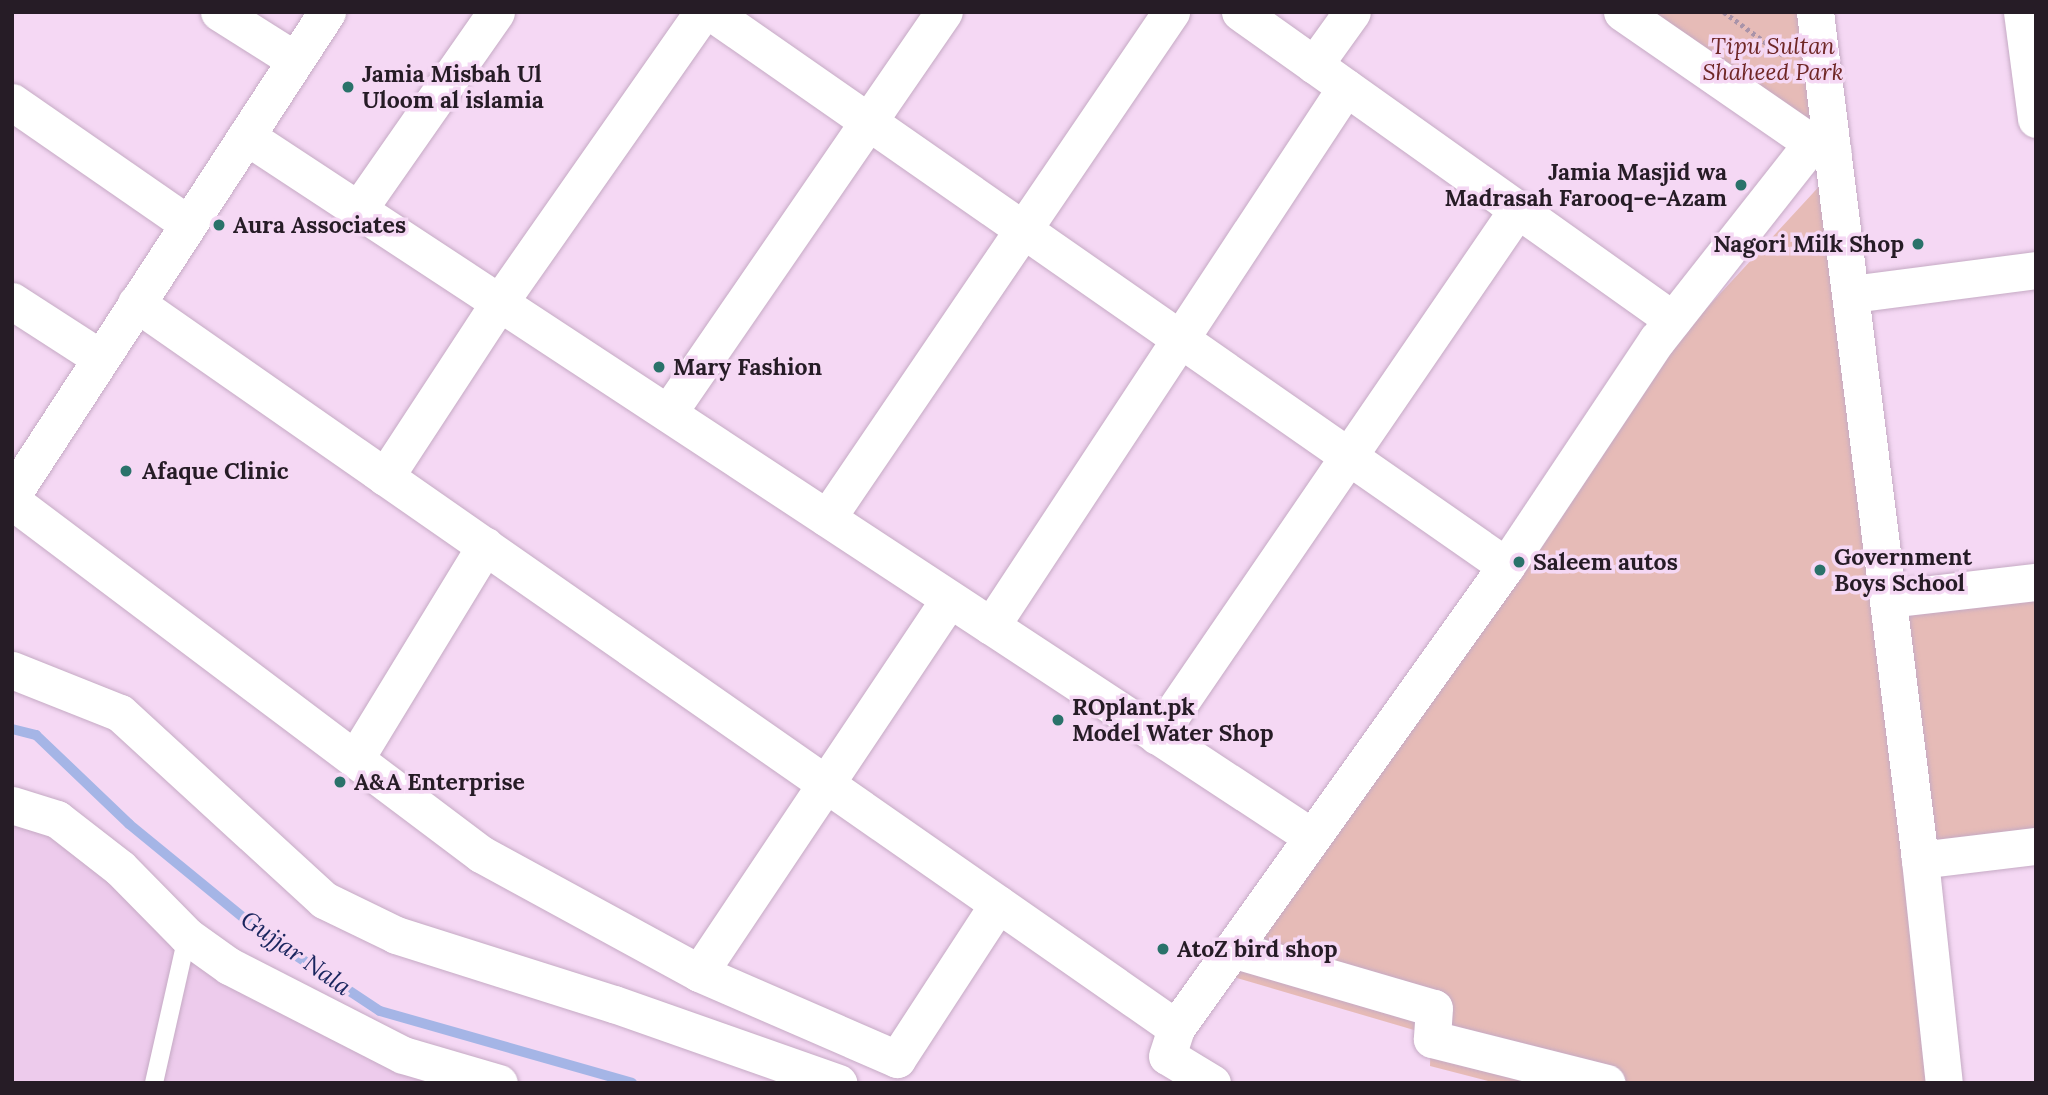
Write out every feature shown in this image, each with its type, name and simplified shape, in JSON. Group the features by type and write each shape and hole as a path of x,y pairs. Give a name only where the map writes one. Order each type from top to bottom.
{"street":[{"path":"219,12 295,61"},
{"path":"12,495 327,12"},
{"path":"358,210 496,12"},
{"path":"385,477 499,303 703,12"},
{"path":"711,12 1506,566"},
{"path":"668,413 944,12"},
{"path":"827,518 1171,12"},
{"path":"1240,12 1673,320"},
{"path":"1314,65 1352,12"},
{"path":"1622,12 1823,147"},
{"path":"1815,12 1823,147 1852,294 1944,1083"},
{"path":"2022,12 2036,119"},
{"path":"991,626 1346,87"},
{"path":"12,102 188,224"},
{"path":"246,136 1312,837"},
{"path":"1212,1083 1167,1056 1176,1028 1506,566 1673,320 1823,147"},
{"path":"1157,736 1517,210"},
{"path":"1852,294 2036,270"},
{"path":"12,301 100,358"},
{"path":"136,303 1176,1028"},
{"path":"12,501 481,854 699,973 897,1059 998,904"},
{"path":"355,759 485,546"},
{"path":"1888,599 2036,582"},
{"path":"699,973 828,785 949,599"},
{"path":"12,670 120,713 324,900 396,935 614,1004 838,1083"},
{"path":"12,805 57,819 120,869 187,936 229,966 403,1055 499,1083"},
{"path":"1920,860 2036,846"},
{"path":"1232,949 1434,1008 1432,1039 1607,1083"}],"lane":[{"path":"154,1083 187,936"}],"path":[{"path":"1724,12 1783,57 1782,46"}],"shaded area":[{"path":"12,796 248,998 455,1083 12,1083"}],"green space":[{"name":"Tipu Sultan Shaheed Park","path":"1622,12 1815,12 1833,151"},
{"path":"1825,180 1936,1083 1496,1083 1430,1066 1431,1035 1230,976 1671,347"},
{"path":"2036,582 2036,846 1920,860 1888,599"}],"waterway":[{"name":"Gujjar Nala","path":"12,729 36,735 129,824 262,933 380,1011 632,1083"}],"place":[{"name":"Jamia Misbah Ul Uloom al islamia","path":"348,87"},
{"name":"Jamia Masjid wa Madrasah Farooq-e-Azam","path":"1741,185"},
{"name":"Aura Associates","path":"219,225"},
{"name":"Nagori Milk Shop","path":"1918,244"},
{"name":"Mary Fashion","path":"659,367"},
{"name":"Afaque Clinic","path":"126,471"},
{"name":"Saleem autos","path":"1519,562"},
{"name":"Government Boys School","path":"1820,570"},
{"name":"ROplant.pk Model Water Shop","path":"1058,720"},
{"name":"A&A Enterprise","path":"340,782"},
{"name":"AtoZ bird shop","path":"1163,949"}]}
